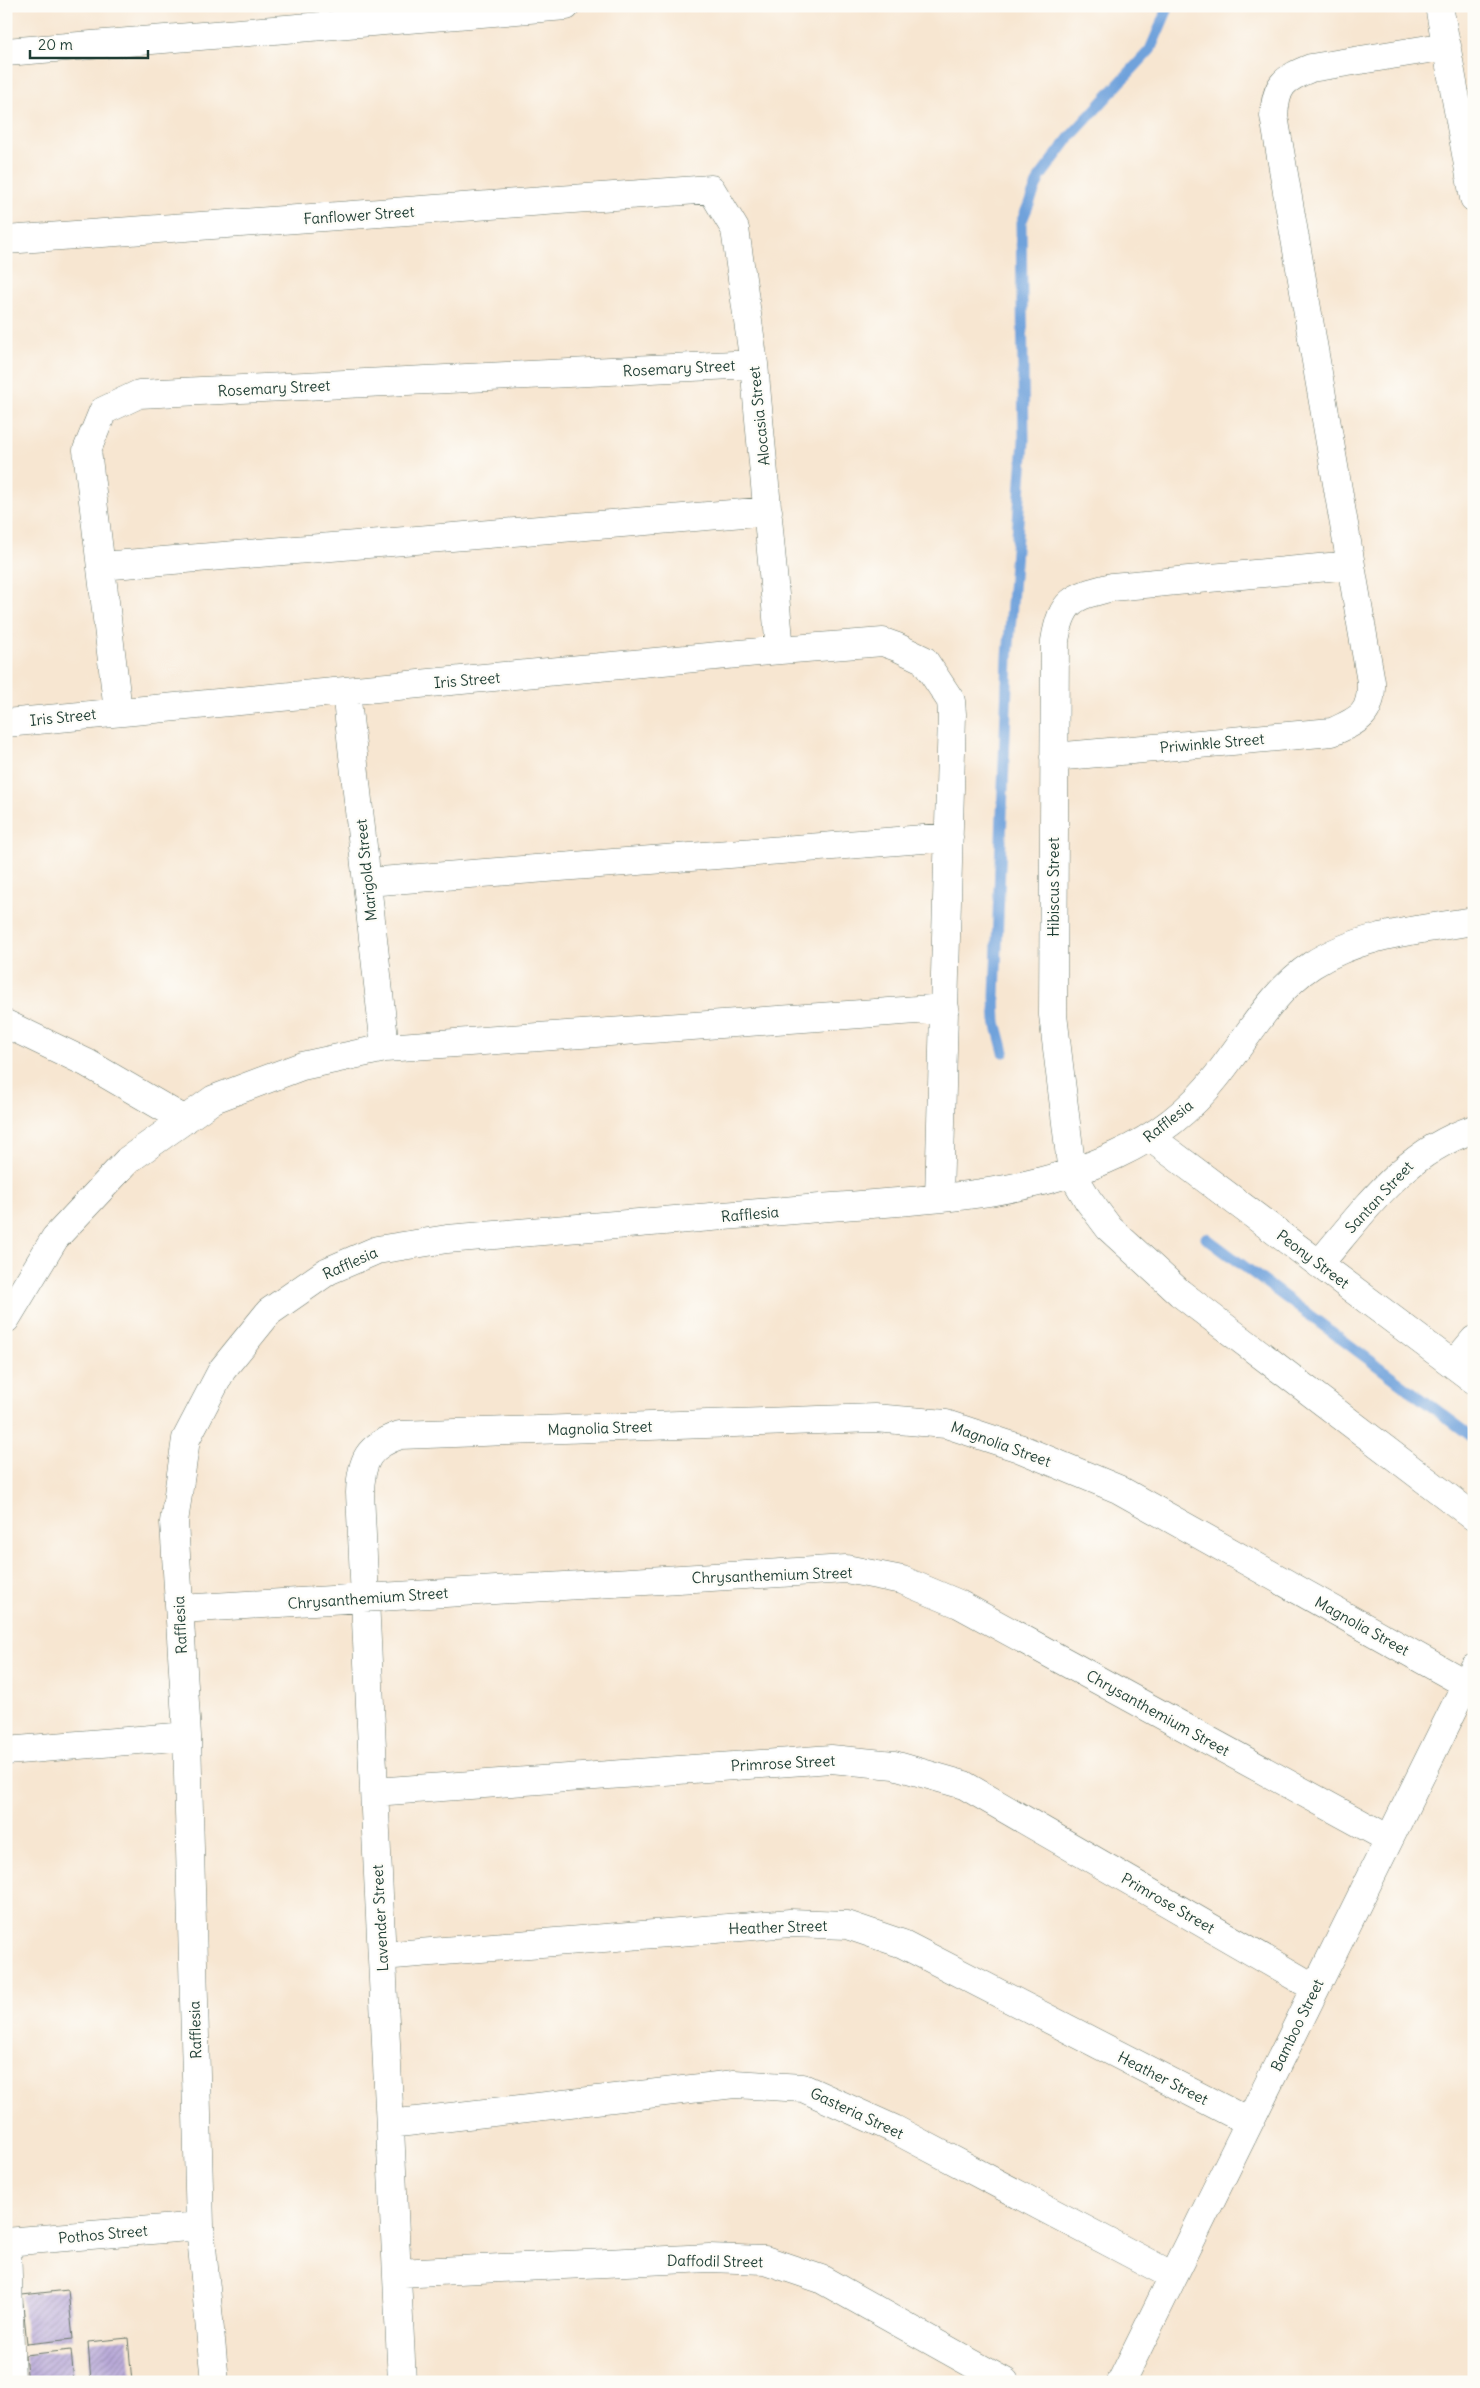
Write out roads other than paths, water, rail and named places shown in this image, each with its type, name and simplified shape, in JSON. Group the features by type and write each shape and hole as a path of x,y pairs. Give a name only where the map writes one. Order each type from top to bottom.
{"street":[{"path":"6,52 566,6"},
{"path":"1439,6 1474,198"},
{"path":"1350,565 1274,116 1275,100 1281,84 1294,75 1311,68 1447,46"},
{"name":"Fanflower Street","path":"6,240 711,189"},
{"name":"Alocasia Street","path":"711,189 735,229 754,364 780,650"},
{"name":"Rosemary Street","path":"118,711 87,450 103,411 139,394 754,364"},
{"path":"101,566 768,511"},
{"name":"Hibiscus Street","path":"1072,1173 1053,1015 1055,641 1059,619 1068,603 1087,594 1112,587 1350,565"},
{"name":"Priwinkle Street","path":"1054,757 1332,732 1351,724 1365,713 1371,699 1371,682 1350,565"},
{"name":"Iris Street","path":"6,723 118,711 883,642 924,660 951,701 949,837"},
{"name":"Marigold Street","path":"346,691 386,1048"},
{"path":"367,882 949,837 939,1198"},
{"name":"Rafflesia","path":"215,2382 200,2226 187,1736 174,1522 186,1439 222,1370 269,1312 328,1271 377,1250 447,1239 939,1198 995,1191 1072,1173 1151,1138 1182,1114 1216,1077 1276,999 1310,966 1347,947 1372,940 1474,921"},
{"path":"6,1319 55,1238 128,1160 214,1100 302,1066 386,1048 945,1008"},
{"path":"6,1024 88,1064 185,1120"},
{"name":"Santan Street","path":"1319,1264 1391,1180 1417,1157 1453,1136 1474,1129"},
{"name":"Peony Street","path":"1151,1138 1464,1372"},
{"path":"1072,1173 1088,1200 1109,1228 1180,1293 1474,1517"},
{"path":"1464,1372 1474,1340"},
{"name":"Magnolia Street","path":"368,1455 383,1441 400,1435 874,1418 946,1424 1019,1448 1118,1489 1470,1676"},
{"name":"Lavender Street","path":"368,1455 360,1472 360,1493 402,2382"},
{"name":"Chrysanthemium Street","path":"180,1609 846,1570 902,1580 959,1604 1389,1839"},
{"name":"Bamboo Street","path":"1121,2382 1470,1676"},
{"path":"6,1751 187,1736"},
{"name":"Primrose Street","path":"374,1792 831,1759 894,1765 964,1785 1315,1988"},
{"name":"Heather Street","path":"382,1956 790,1923 847,1925 903,1944 1249,2122"},
{"name":"Gasteria Street","path":"390,2124 734,2084 803,2088 894,2129 1173,2276"},
{"name":"Pothos Street","path":"7,2242 200,2226"},
{"path":"7,2242 11,2382"},
{"name":"Daffodil Street","path":"397,2273 709,2258 764,2260 821,2279 1005,2382"}],"waterway":[{"path":"1004,1052 996,1022 995,996 1008,658 1024,441 1021,223 1040,177 1069,138 1150,50 1169,6"},
{"path":"1206,1238 1474,1438"}]}
